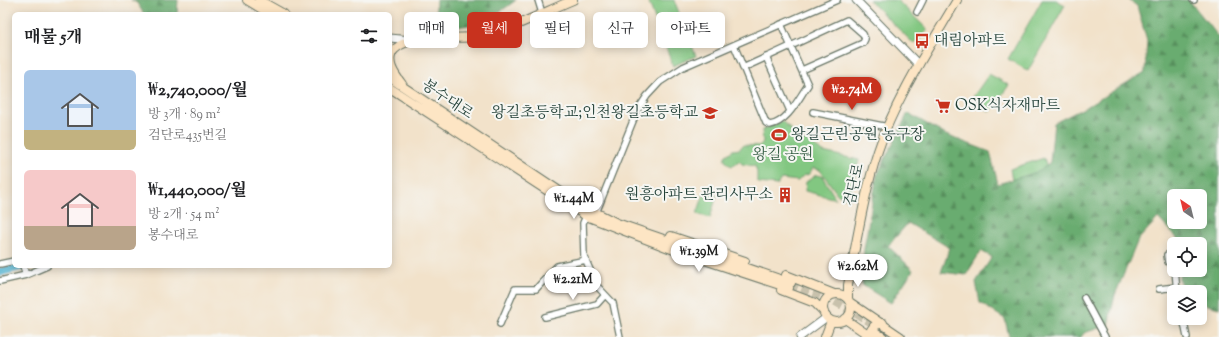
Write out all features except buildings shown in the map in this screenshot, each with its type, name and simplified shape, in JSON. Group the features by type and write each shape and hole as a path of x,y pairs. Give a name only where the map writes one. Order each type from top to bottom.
{"main road":[{"path":"247,0 267,12"},
{"path":"259,0 280,12"},
{"path":"544,12 573,0"},
{"name":"검단로","path":"850,300 850,276 871,175 878,149 919,66 957,0"},
{"path":"459,37 481,36 530,18"},
{"path":"392,54 395,49 404,44"},
{"path":"392,69 404,88"},
{"name":"봉수대로","path":"392,79 558,190 597,213 619,218 792,286"},
{"name":"봉수대로","path":"392,89 612,232 630,239 792,286"},
{"name":"검단로","path":"835,293 850,276"},
{"path":"792,286 845,295 875,331 883,337"},
{"path":"792,286 815,303 827,317 836,322 846,319 851,312 850,300"},
{"path":"825,337 827,317 824,301 835,293"},
{"path":"846,319 893,337"},
{"path":"875,331 900,337"}],"street":[{"path":"538,0 542,12"},
{"path":"597,213 637,111 660,82 683,67 837,0"},
{"path":"856,0 919,66"},
{"path":"917,12 923,0"},
{"path":"743,68 847,20 863,34 865,39 863,43 802,70"},
{"path":"734,45 766,123 770,125 782,121 808,85 782,24"},
{"path":"392,38 404,39"},
{"path":"766,57 790,111"},
{"path":"813,112 888,127"},
{"path":"586,216 583,223 584,256 597,286 613,303 620,337"},
{"path":"500,324 515,289 536,288 557,266 586,260"},
{"path":"0,264 12,261"},
{"path":"24,268 26,274"},
{"path":"0,281 42,268"},
{"path":"1159,289 1167,289"},
{"path":"545,317 596,304 606,295"},
{"path":"1084,298 1105,337"},
{"path":"800,337 827,317"},
{"path":"1184,325 1187,337"}],"green space":[{"path":"131,0 178,0 177,12 143,12 137,3"},
{"path":"436,0 516,0 499,12 467,12 467,25 465,26 459,26 459,12 437,12"},
{"path":"648,0 674,0 679,12 656,12 656,21"},
{"path":"869,0 897,0 928,30 914,44"},
{"path":"1042,0 1056,0 1065,5 1028,71 1008,59"},
{"path":"1129,0 1189,0 1219,37 1219,308 1207,305 1207,285 1182,285 1179,278 1207,277 1207,237 1176,237 1168,229 1207,229 1207,189 1167,189 1167,227 1158,218 1138,240 1115,295 1108,325 1084,333 1081,337 1009,337 1005,319 980,303 976,282 992,257 981,251 966,275 941,272 950,248 908,223 888,246 913,270 891,303 862,285 864,249 877,175 908,113 946,135 990,152 998,184 1040,171 1050,162 1054,123 1088,106 1145,72 1147,41 1137,6"},
{"path":"666,48 693,48 696,56 673,66"},
{"path":"989,74 1009,85 990,112 971,100"},
{"name":"왕길 공원","path":"782,121 802,140 807,141 823,152 859,160 849,199 838,195 820,170 813,168 809,174 803,176 798,181 781,179 777,185 759,183 757,181 755,166 742,164 739,161 732,166 726,162 725,156 733,150 740,149 743,145 759,146 763,142 762,130"},
{"path":"1044,158 1048,170 1012,180 1010,169"},
{"path":"816,175 822,176 836,199 805,191 806,182"},
{"path":"705,191 717,195 710,218 697,214"}],"waterway":[{"path":"0,272 15,268"}],"tunnel":[{"path":"791,283 834,301 877,326"},
{"path":"789,288 811,296"}],"place":[{"name":"대림아파트","path":"922,41"},
{"name":"OSK식자재마트","path":"943,106"},
{"name":"왕길초등학교;인천왕길초등학교","path":"710,113"},
{"name":"왕길근린공원 농구장","path":"779,135"},
{"name":"원흥아파트 관리사무소","path":"785,195"}]}
